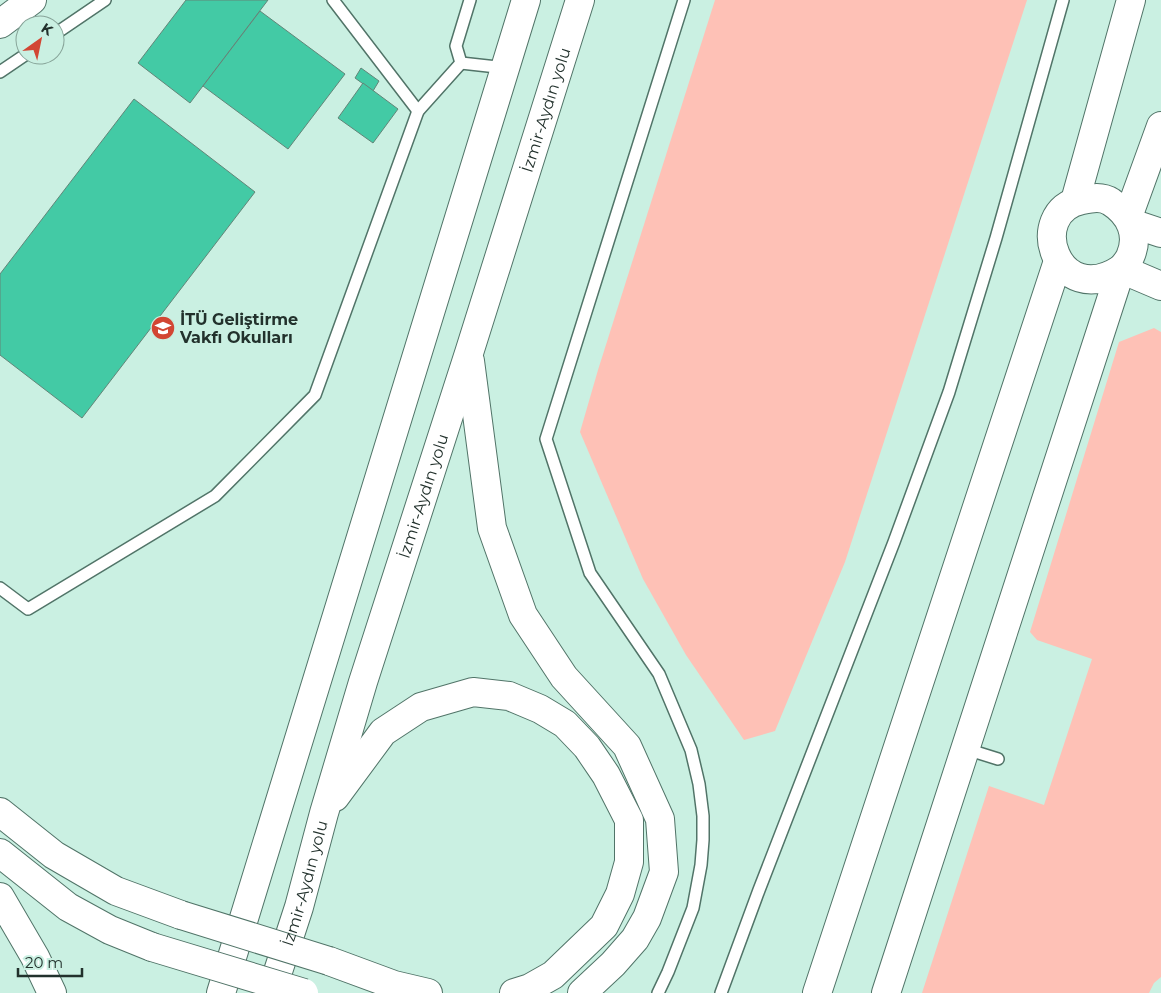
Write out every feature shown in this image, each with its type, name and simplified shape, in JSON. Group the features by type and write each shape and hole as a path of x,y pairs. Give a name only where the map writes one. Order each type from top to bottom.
{"main road":[{"path":"0,24 32,0"},
{"path":"221,993 526,0"},
{"name":"İzmir-Aydın yolu","path":"271,993 298,908 324,812 363,682 580,0"},
{"path":"1075,201 1131,0"},
{"path":"1130,220 1161,126"},
{"path":"886,993 1121,269 1130,257 1134,237 1130,220 1124,211 1109,201 1095,197 1075,201 1066,207 1058,216 1052,232 1052,248 1058,261 1068,272 1079,277 1099,280 1121,269"},
{"path":"1130,220 1161,233"},
{"path":"817,993 1058,261"},
{"path":"1121,269 1161,286"},
{"path":"469,353 492,528 522,615 564,677 627,746 660,819 664,872 647,918 635,939 613,964 582,993"},
{"path":"324,812 383,732 421,707 473,692 509,696 540,709 566,724 587,747 606,775 629,820 629,862 620,894 604,926 553,975 530,988 514,993"},
{"path":"0,812 54,855 116,891 394,984 428,993"},
{"path":"0,853 68,907 110,930 152,947 304,993"},
{"path":"0,897 35,957 52,993"}],"lane":[{"path":"65,27 105,0"},
{"path":"333,0 418,111"},
{"path":"461,63 456,46 470,0"},
{"path":"658,993 693,908 701,865 703,840 703,816 699,784 691,750 659,674 590,573 546,440 684,0"},
{"path":"720,993 894,542 948,392 996,238 1063,0"},
{"path":"0,72 15,62"},
{"path":"0,588 28,609 215,496 316,395 418,111 461,63"},
{"path":"461,63 506,68"},
{"path":"966,749 998,759"}],"shaded area":[{"path":"715,0 1027,0 845,562 775,731 744,740 686,655 643,579 580,432"},
{"path":"1154,328 1161,332 1161,977 1154,983 1149,993 922,993 989,786 1044,805 1092,659 1037,640 1030,632 1119,342"}],"building":[{"path":"186,0 268,0 190,103 138,63"},
{"path":"260,11 345,74 288,149 203,86"},
{"path":"361,68 379,81 373,91 355,78"},
{"path":"363,83 398,109 373,143 338,118"},
{"path":"134,99 255,192 82,418 0,355 0,274"}],"place":[{"name":"İTÜ Geliştirme Vakfı Okulları","path":"163,328"}]}
